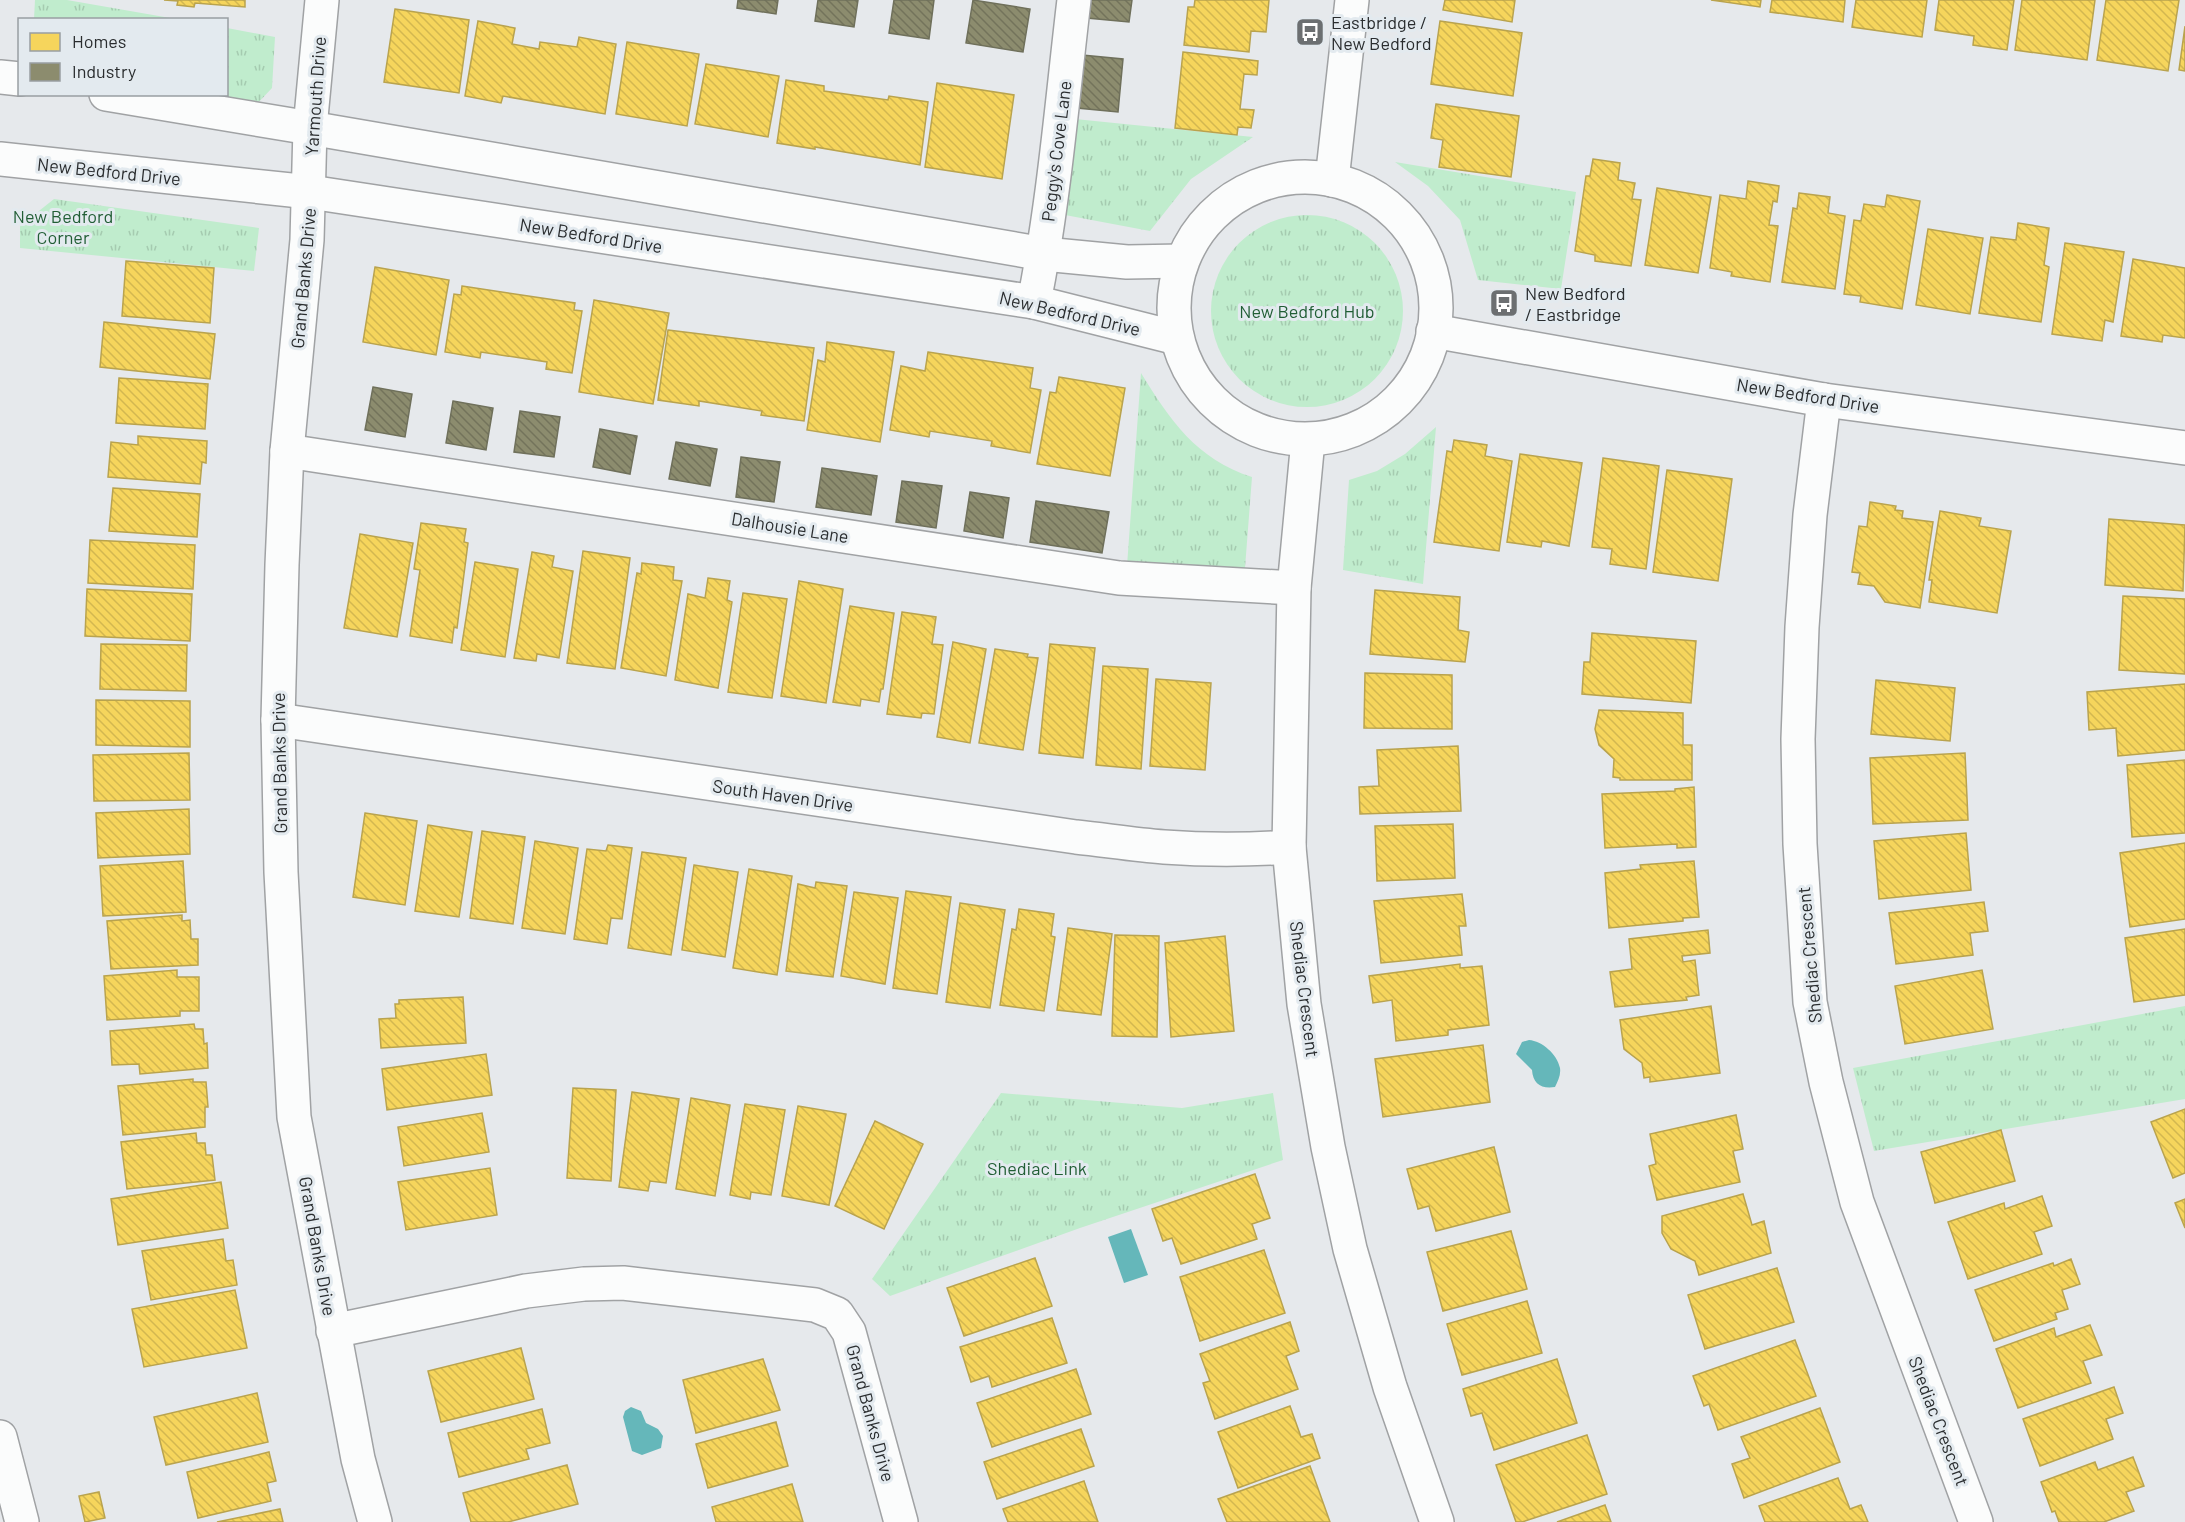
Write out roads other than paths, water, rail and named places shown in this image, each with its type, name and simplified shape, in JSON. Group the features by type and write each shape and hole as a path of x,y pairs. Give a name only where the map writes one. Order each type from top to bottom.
{"street":[{"name":"Yarmouth Drive","path":"310,192 310,128 322,0"},
{"name":"Peggy's Cove Lane","path":"1034,302 1044,254 1074,0"},
{"path":"1332,180 1352,0"},
{"path":"0,77 18,79"},
{"path":"118,96 1044,254 1127,262 1182,261"},
{"name":"New Bedford Drive","path":"0,159 310,192 1034,302 1177,338"},
{"path":"1307,177 1332,180 1362,190 1399,216 1418,239 1431,266 1436,296 1433,331 1423,367 1408,390 1391,408 1370,423 1340,435 1308,440 1279,437 1252,429 1224,411 1200,387 1186,364 1177,338 1173,306 1176,283 1182,261 1203,227 1221,207 1237,196 1282,179 1307,177"},
{"name":"Grand Banks Drive","path":"310,192 287,451 278,720 281,872 294,1117 358,1459 375,1522"},
{"name":"New Bedford Drive","path":"1433,331 1824,400 2185,448"},
{"name":"Shediac Crescent","path":"1824,400 1810,515 1802,627 1798,739 1800,844 1810,1002 1826,1082 1857,1202 1976,1522"},
{"name":"Shediac Crescent","path":"1308,440 1294,588 1289,847 1304,1004 1329,1147 1350,1249 1390,1388 1437,1522"},
{"name":"Dalhousie Lane","path":"287,451 1119,578 1294,588"},
{"name":"South Haven Drive","path":"278,720 1076,837 1186,848 1234,850 1289,847"},
{"name":"Grand Banks Drive","path":"333,1331 526,1292 584,1284 623,1283 815,1305 837,1314 849,1332 901,1522"},
{"path":"0,1437 22,1522"}],"water":[{"path":"1529,1040 1544,1046 1556,1058 1560,1071 1555,1087 1546,1087 1536,1082 1532,1070 1516,1054 1522,1042"},
{"path":"1131,1229 1148,1275 1124,1283 1108,1237"},
{"path":"631,1407 641,1411 646,1423 658,1429 663,1436 661,1448 642,1455 632,1451 623,1417 625,1411"}],"place":[{"name":"Eastbridge / New Bedford","path":"1310,32"},
{"name":"New Bedford / Eastbridge","path":"1504,303"}],"park label":[{"name":"New Bedford Corner","path":"63,226"},
{"name":"New Bedford Hub","path":"1307,311"},
{"name":"Shediac Link","path":"1037,1168"}]}
